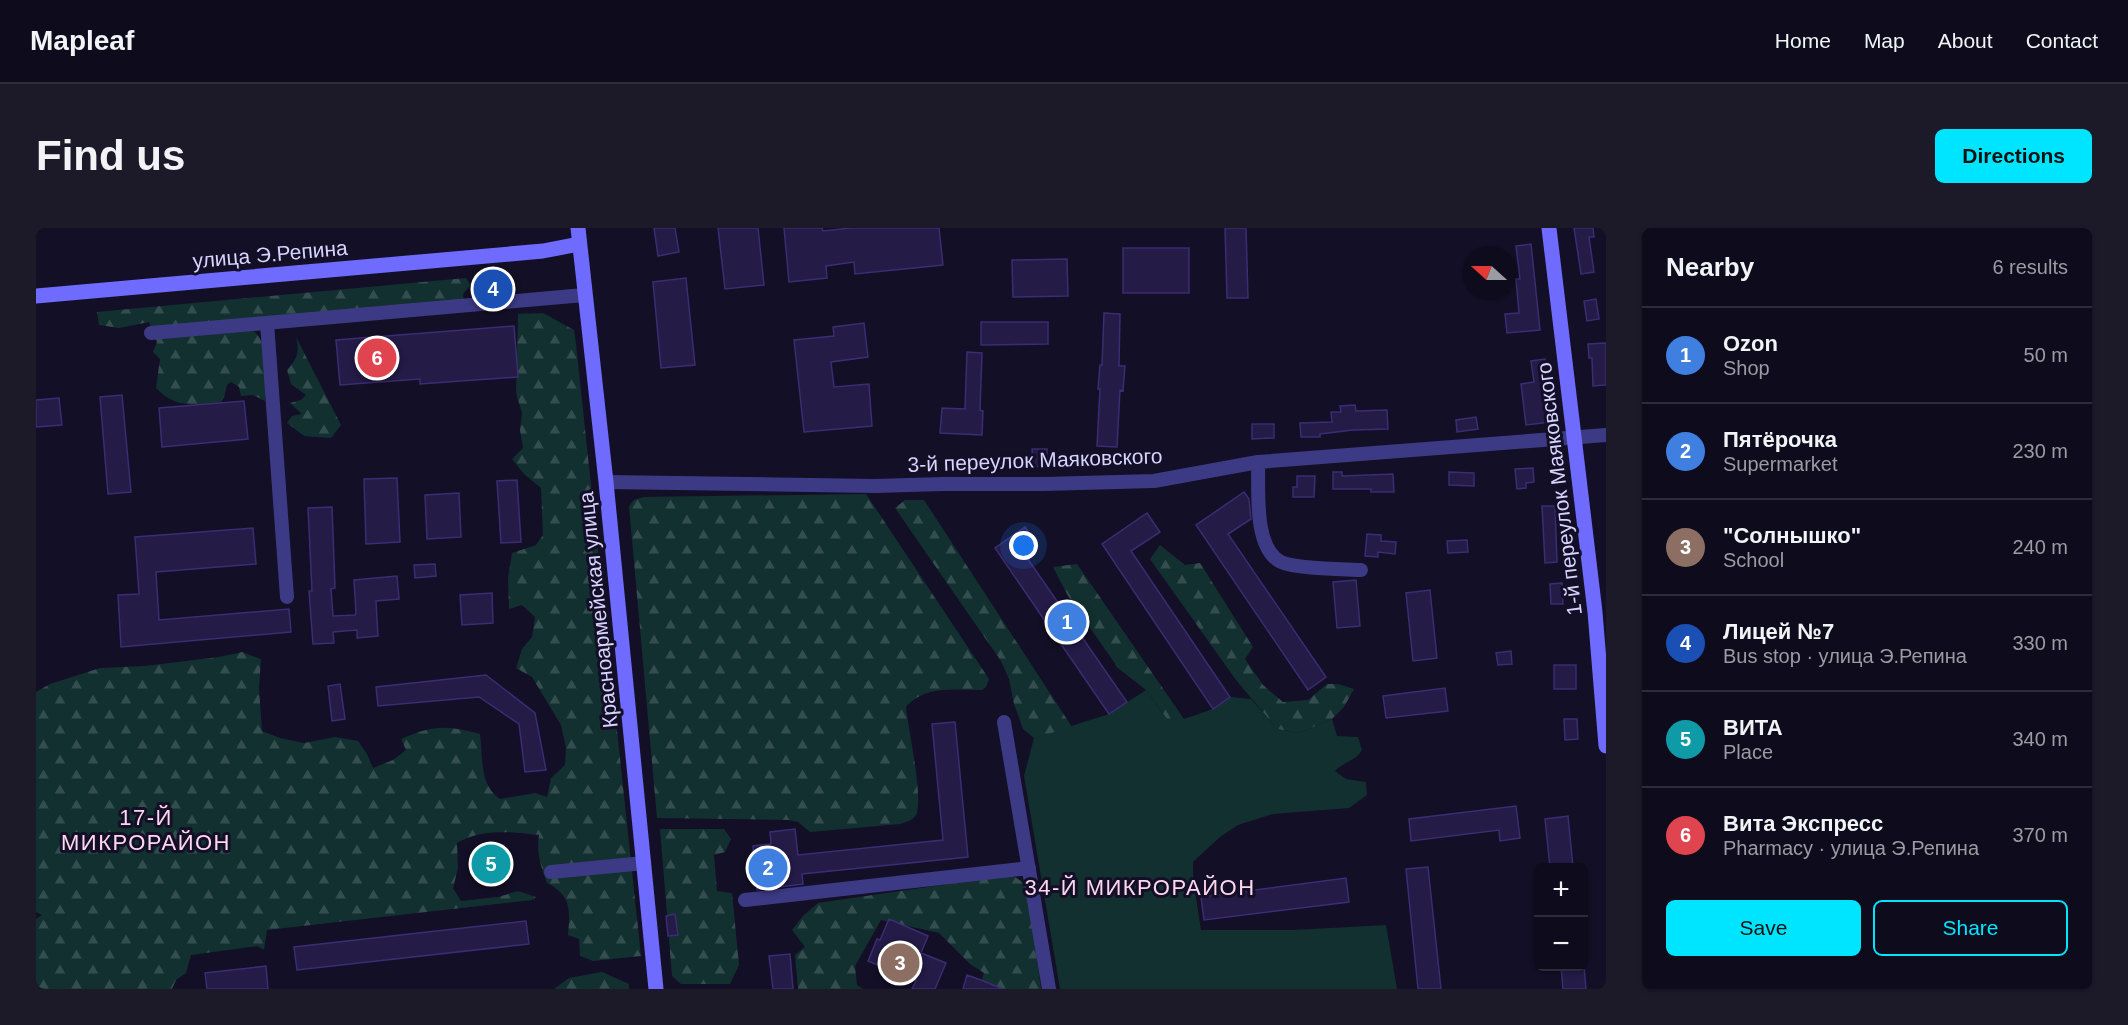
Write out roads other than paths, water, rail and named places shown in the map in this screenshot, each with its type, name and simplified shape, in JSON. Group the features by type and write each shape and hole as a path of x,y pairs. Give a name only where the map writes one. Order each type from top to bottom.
{"street":[{"name":"Красноармейская улица","path":"578,228 606,482 656,989"},
{"name":"1-й переулок Маяковского","path":"1549,228 1595,612 1606,746"},
{"name":"улица Э.Репина","path":"36,296 543,250 579,244"},
{"path":"151,333 584,295"},
{"path":"267,323 287,597"},
{"name":"3-й переулок Маяковского","path":"606,482 875,486 1154,481 1258,462 1606,435"},
{"path":"1258,462 1262,539 1273,556 1290,564 1361,570"},
{"path":"1004,722 1049,989"},
{"path":"551,873 644,863"},
{"path":"745,900 1029,868"}],"place":[{"name":"Лицей №7","path":"493,289"},
{"name":"Вита Экспресс","path":"377,358"},
{"name":"Ozon","path":"1067,622"},
{"name":"ВИТА","path":"491,864"},
{"name":"Пятёрочка","path":"768,868"},
{"name":"\"Солнышко\"","path":"900,963"}],"district":[{"name":"17-Й МИКРОРАЙОН","path":"146,830"},
{"name":"34-Й МИКРОРАЙОН","path":"1140,887"}]}
